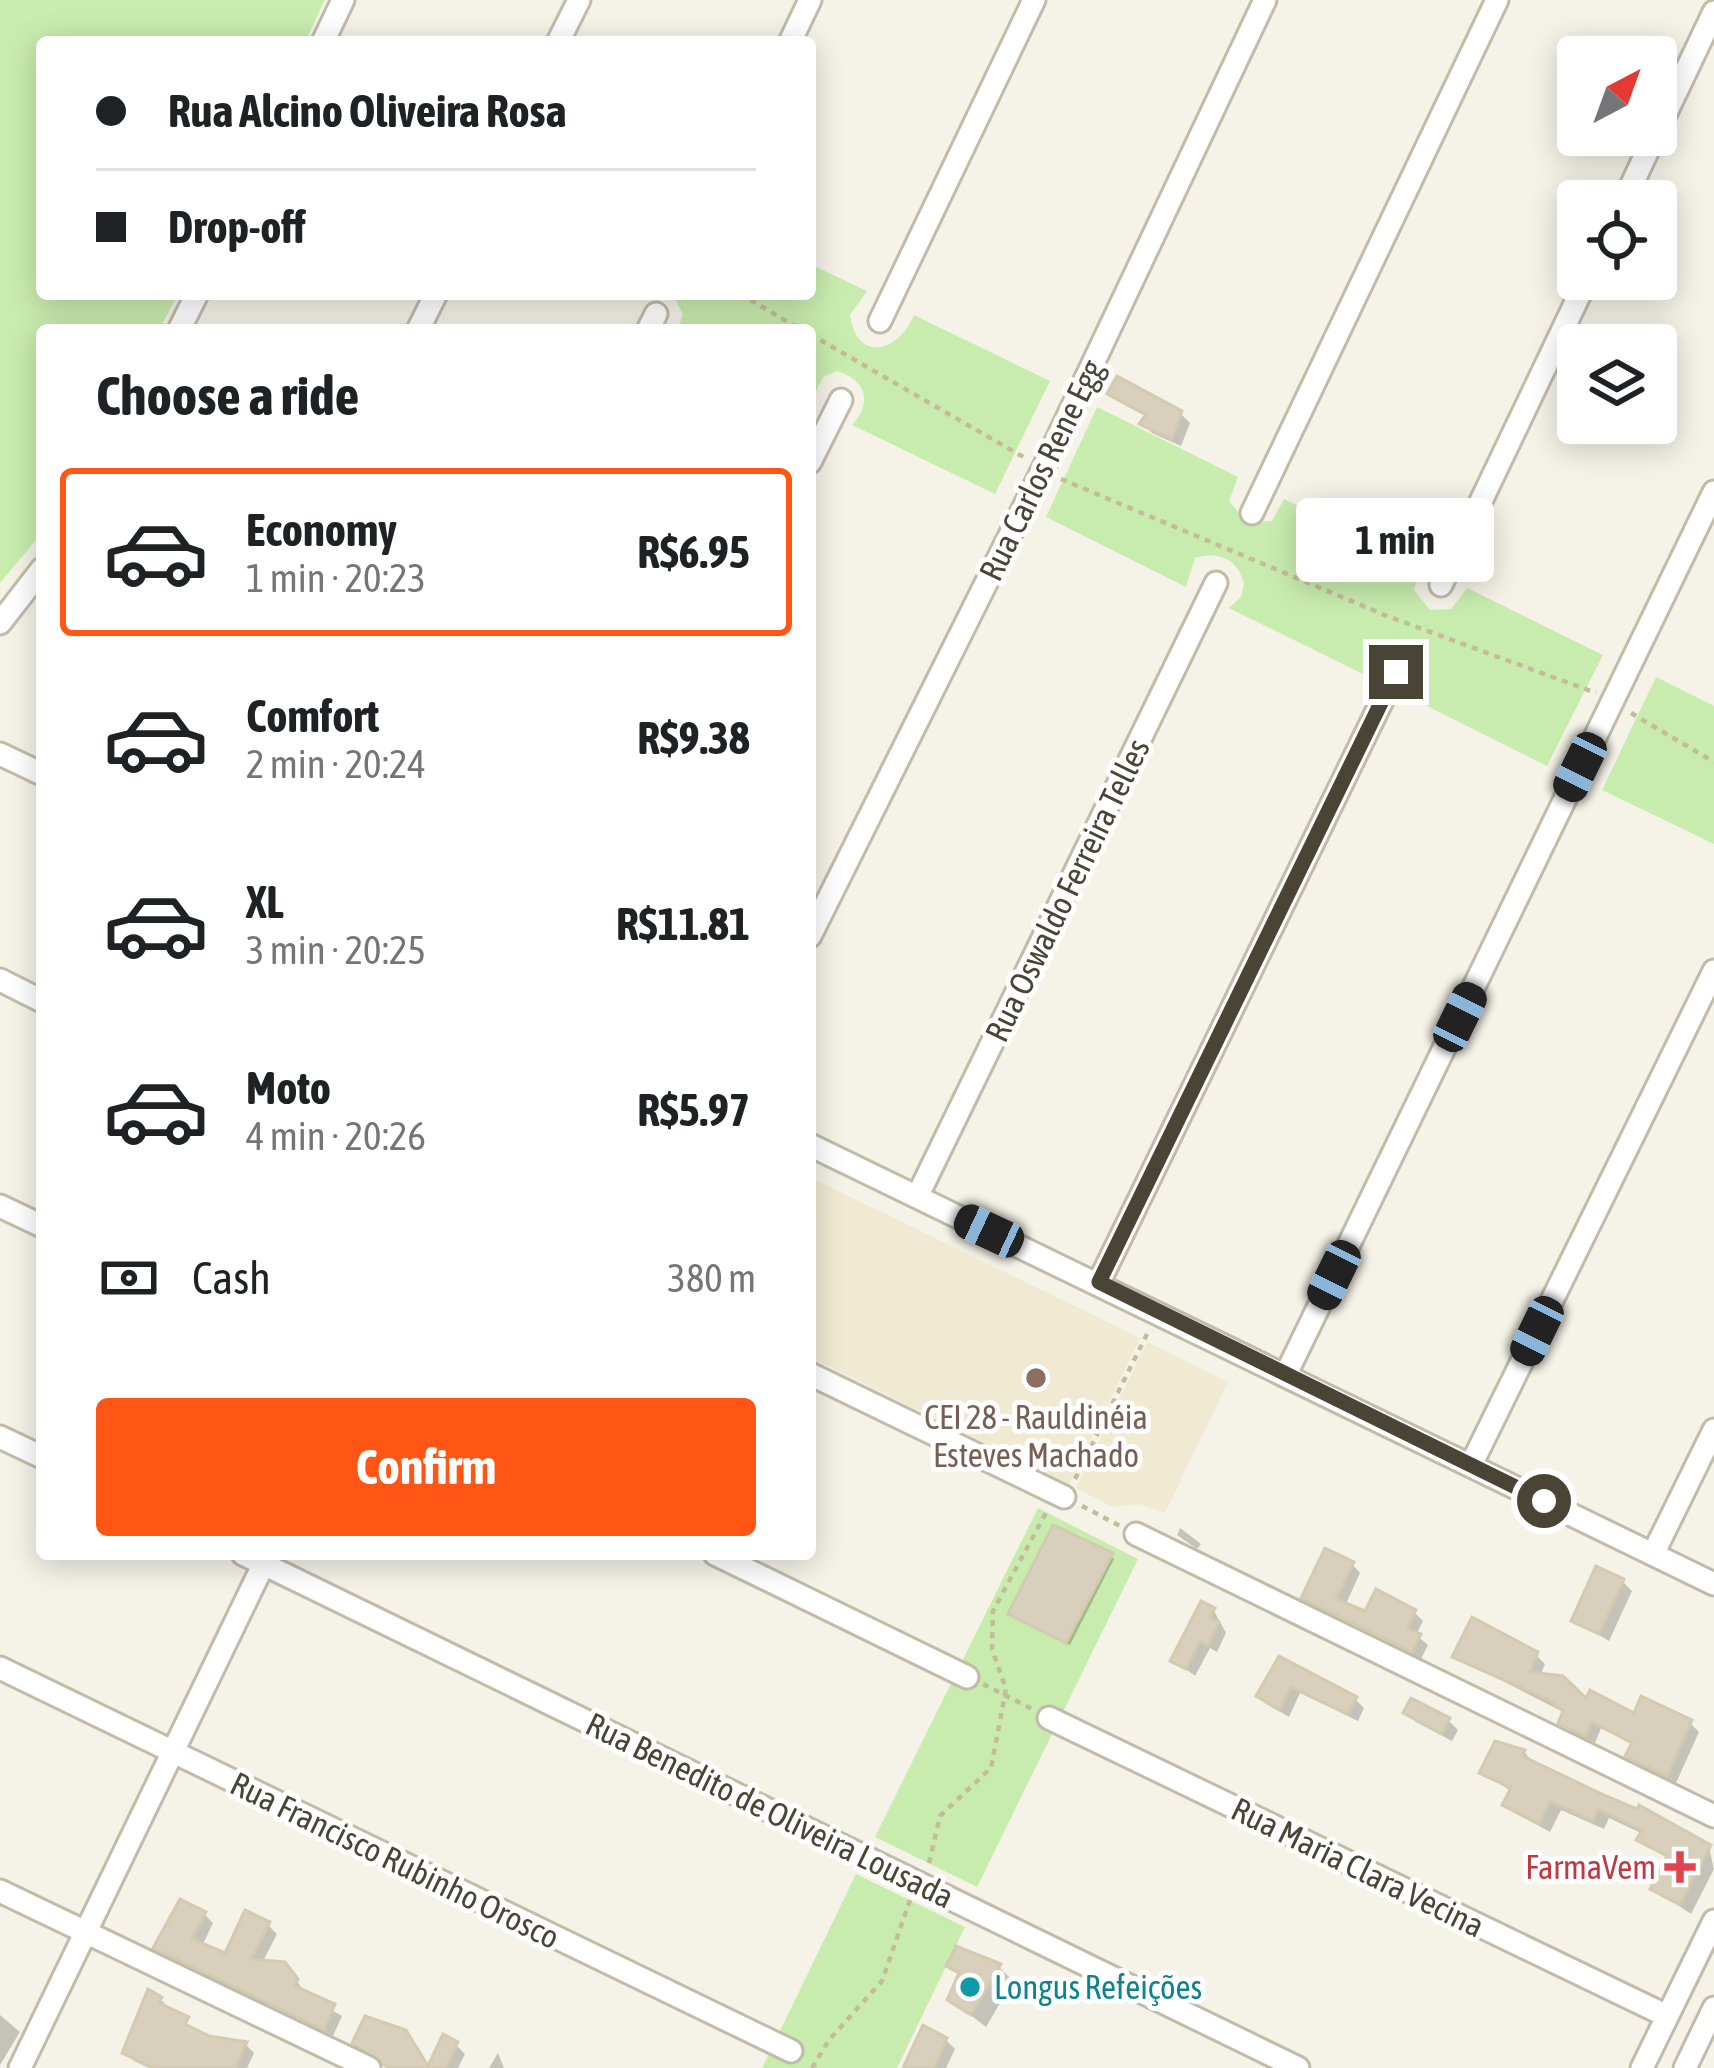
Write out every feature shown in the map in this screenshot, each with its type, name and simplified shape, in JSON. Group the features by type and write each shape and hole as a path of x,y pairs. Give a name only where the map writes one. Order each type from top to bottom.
{"street":[{"path":"326,36 343,0"},
{"path":"561,36 579,0"},
{"path":"793,36 810,0"},
{"path":"880,321 1034,0"},
{"name":"Rua Carlos Rene Egg","path":"816,924 1043,469 1265,0"},
{"path":"1252,513 1497,0"},
{"path":"1677,90 1714,13"},
{"path":"1441,585 1577,300"},
{"path":"816,450 841,400"},
{"path":"1286,1374 1714,492"},
{"path":"0,622 36,577"},
{"name":"Rua Oswaldo Ferreira Telles","path":"917,1197 1216,583"},
{"path":"1099,1282 1396,672"},
{"path":"0,754 36,771"},
{"path":"1471,1466 1714,971"},
{"path":"0,980 36,998"},
{"path":"816,1148 1714,1584"},
{"path":"0,1206 36,1223"},
{"path":"816,1377 1068,1492"},
{"path":"1653,1554 1714,1430"},
{"path":"0,1437 36,1454"},
{"path":"1136,1534 1714,1816"},
{"path":"20,2068 174,1753 257,1560"},
{"name":"Rua Benedito de Oliveira Lousada","path":"264,1560 1298,2068"},
{"path":"727,1560 967,1676"},
{"name":"Rua Francisco Rubinho Orosco","path":"0,1668 791,2051"},
{"name":"Rua Maria Clara Vecina","path":"1049,1718 1667,2016"},
{"path":"0,1891 369,2068"},
{"path":"1642,2068 1714,1921"},
{"path":"1685,2068 1708,2037 1714,2008"}],"path":[{"path":"750,300 792,324"},
{"path":"816,337 1043,469 1387,616 1614,698 1714,762"},
{"path":"812,2068 829,2040 882,1981 917,1882 929,1863 940,1816 991,1768 1004,1694 989,1631 993,1611 1034,1529 1046,1510 1068,1492 1157,1313"},
{"path":"1068,1492 1136,1534"},
{"path":"967,1676 1049,1718"}],"shaded area":[{"path":"816,1180 1140,1338 1069,1485 816,1360"},
{"path":"1147,1342 1228,1382 1165,1513 1139,1504 1113,1507 1076,1488"}],"green space":[{"path":"0,0 325,0 308,36 36,36 36,300 175,300 162,324 36,324 36,540 0,583"},
{"path":"816,267 867,291 850,315 854,330 869,346 879,347 898,338 914,315 1050,381 995,494 852,425 864,400 860,386 847,375 837,371 823,377 816,392 816,324 680,324 683,314 675,300 816,300"},
{"path":"1097,407 1238,477 1229,501 1247,522 1272,521 1284,499 1420,566 1414,590 1430,610 1451,609 1467,588 1603,655 1547,766 1409,697 1422,674 1406,651 1378,651 1367,676 1229,608 1241,597 1244,583 1226,559 1195,558 1186,587 1046,517"},
{"path":"1656,677 1714,706 1714,844 1602,790"},
{"path":"1038,1508 1138,1559 977,1887 875,1837"},
{"path":"856,1874 965,1927 897,2068 762,2068"}],"building":[{"path":"1117,376 1182,411 1172,439 1139,424 1146,415 1107,394"},
{"path":"1053,1525 1113,1553 1066,1643 1008,1614"},
{"path":"1325,1548 1354,1562 1336,1599 1365,1611 1376,1589 1416,1610 1407,1628 1421,1634 1412,1652 1301,1598"},
{"path":"1596,1566 1624,1579 1599,1634 1571,1621"},
{"path":"1201,1601 1215,1608 1210,1618 1219,1622 1208,1645 1200,1641 1186,1669 1170,1661"},
{"path":"1472,1617 1538,1652 1530,1672 1563,1676 1586,1698 1590,1690 1634,1713 1641,1696 1692,1720 1667,1776 1625,1756 1632,1743 1592,1722 1585,1736 1558,1723 1563,1711 1549,1700 1452,1657"},
{"path":"1279,1656 1357,1697 1348,1714 1291,1687 1279,1710 1256,1696"},
{"path":"1411,1698 1450,1718 1442,1734 1403,1713"},
{"path":"1495,1741 1525,1750 1522,1756 1637,1809 1639,1805 1711,1845 1680,1905 1650,1889 1667,1856 1636,1840 1642,1830 1598,1809 1593,1821 1550,1801 1539,1824 1502,1805 1511,1788 1479,1773"},
{"path":"180,1899 206,1912 192,1939 225,1953 245,1910 270,1922 251,1959 285,1962 298,1979 295,1986 335,2004 324,2030 153,1948"},
{"name":"Longus Refeições","path":"956,1946 1001,1964 971,2015 947,2000 959,1973 946,1966"},
{"path":"148,1989 162,1997 159,2003 189,2017 185,2024 209,2036 247,2042 235,2068 154,2068 122,2053"},
{"path":"365,2016 406,2030 428,2066 443,2034 458,2042 446,2068 389,2068 352,2043"},
{"path":"923,2025 947,2038 934,2068 903,2068"}],"place":[{"name":"CEI 28 - Rauldinéia Esteves Machado","path":"1036,1378"},
{"name":"FarmaVem","path":"1680,1867"},
{"name":"Longus Refeições","path":"970,1987"}],"route":[{"path":"1396,672 1099,1282 1544,1501"}]}
